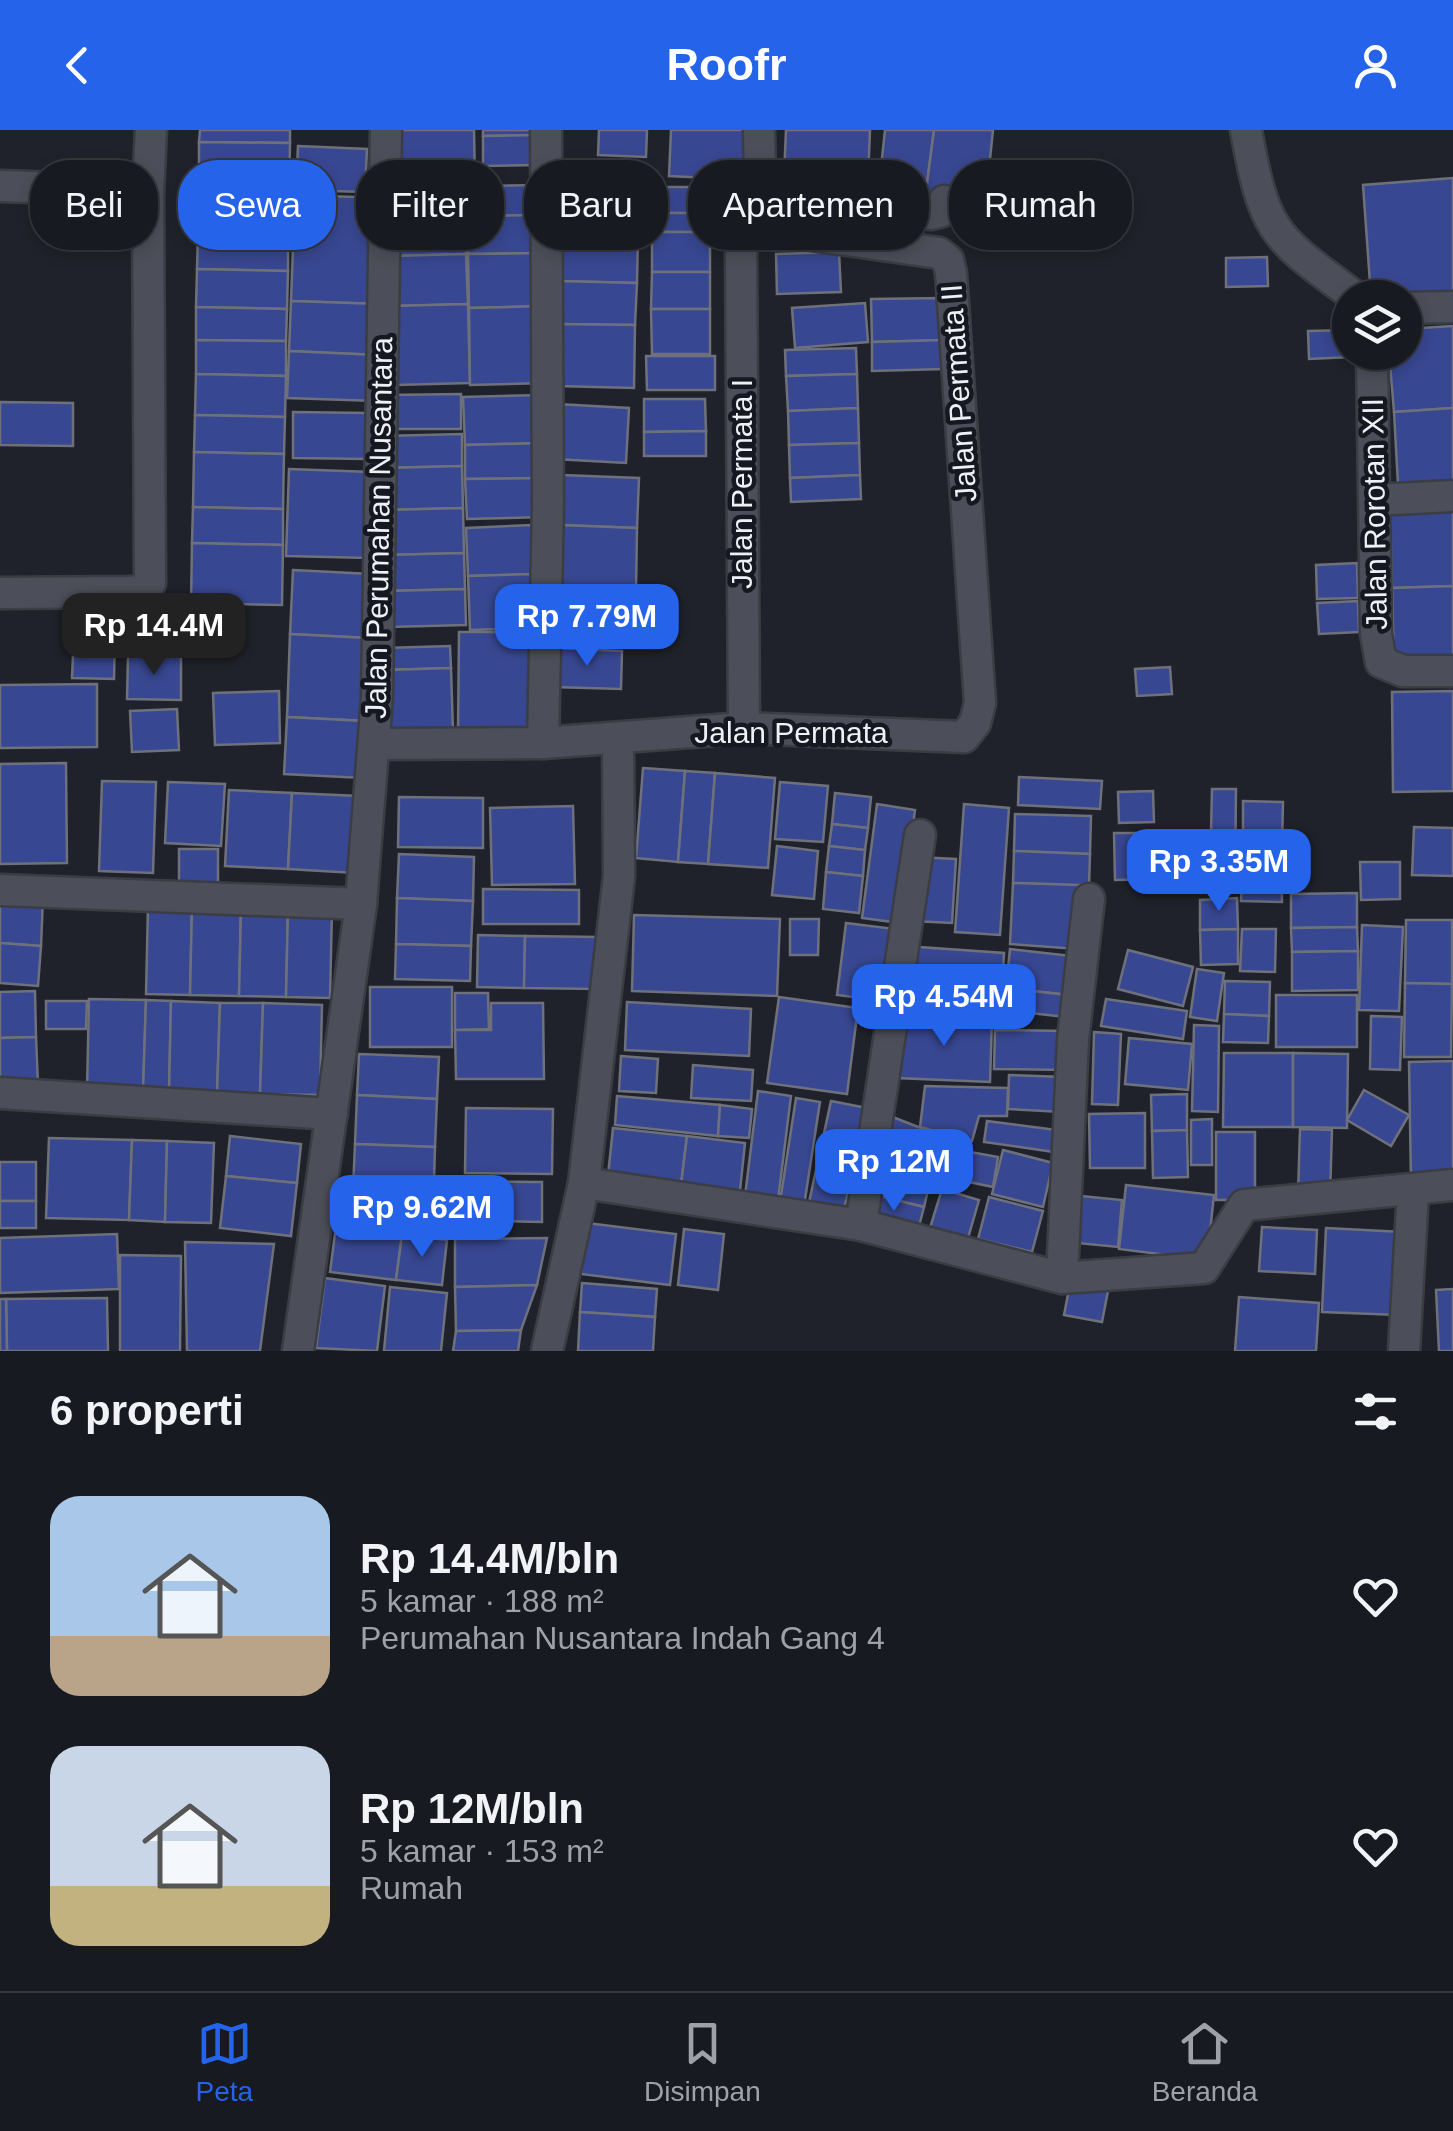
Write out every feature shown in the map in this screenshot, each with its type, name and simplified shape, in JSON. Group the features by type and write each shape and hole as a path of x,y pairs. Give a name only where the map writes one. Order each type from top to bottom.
{"street":[{"path":"150,160 151,130"},
{"name":"Jalan Perumahan Nusantara","path":"298,1351 361,904 373,750 386,130"},
{"path":"543,743 548,504 546,130"},
{"path":"759,130 760,182 775,197 931,214 943,211 944,201"},
{"path":"1246,130 1267,218 1285,245 1333,280"},
{"path":"0,186 30,187"},
{"path":"0,593 130,592 140,591 150,583 148,250"},
{"name":"Jalan Permata I","path":"740,250 744,728"},
{"name":"Jalan Permata II","path":"929,250 948,260 980,703 975,722 964,737"},
{"path":"1422,307 1453,306"},
{"name":"Jalan Rorotan XII","path":"1372,370 1376,634 1381,662 1403,671 1453,672"},
{"path":"1375,500 1453,496"},
{"name":"Jalan Permata","path":"543,743 744,728 964,737"},
{"path":"547,1351 584,1183 619,876 618,740"},
{"name":"Jalan Perumahan Nusantara","path":"373,750 543,743"},
{"path":"861,1224 920,835"},
{"path":"0,890 361,904"},
{"path":"1062,1278 1072,1039 1089,899"},
{"path":"0,1093 332,1114"},
{"path":"584,1183 861,1224 1062,1278 1204,1268 1244,1205 1453,1185"},
{"path":"1404,1351 1414,1191"}],"building":[{"path":"200,130 290,130 290,143 199,142"},
{"path":"394,130 474,130 475,160 395,160"},
{"path":"483,130 541,130 541,135 483,136"},
{"path":"599,130 647,130 646,157 598,155"},
{"path":"671,130 752,130 751,160 688,160 688,177 669,176"},
{"path":"786,130 870,130 869,160 785,160"},
{"path":"885,130 934,130 929,168 929,160 882,160"},
{"path":"934,130 993,130 990,160 949,160 949,194 929,191"},
{"path":"541,135 542,160 504,166 504,160 483,160 483,136"},
{"path":"199,142 290,143 290,160 199,160"},
{"path":"298,146 367,149 366,160 356,160 356,192 336,191 336,160 297,160"},
{"path":"1453,178 1453,292 1422,294 1422,280 1370,280 1363,185"},
{"path":"524,185 524,215 504,216 504,186"},
{"path":"668,187 688,187 688,213 668,213"},
{"path":"336,196 356,197 356,250 382,250 380,304 291,301 293,250 336,250"},
{"path":"668,213 688,213 688,232 668,232"},
{"path":"524,215 524,250 542,253 468,254 468,250 504,250 504,216"},
{"path":"668,232 688,232 688,250 710,250 710,272 652,272 652,250 668,250"},
{"path":"198,250 288,250 288,271 197,269"},
{"path":"392,250 466,250 466,254 392,256"},
{"path":"560,250 638,250 637,283 559,281"},
{"path":"839,252 841,292 777,294 776,254"},
{"path":"542,253 544,306 469,308 468,254"},
{"path":"466,254 468,304 393,306 392,256"},
{"path":"1267,257 1268,286 1226,287 1226,258"},
{"path":"197,269 288,271 287,309 196,307"},
{"path":"652,272 710,272 710,309 651,309"},
{"path":"559,281 637,283 635,325 558,324"},
{"path":"943,298 944,340 872,342 871,299"},
{"path":"291,301 380,304 378,355 289,351"},
{"path":"865,303 868,342 795,348 792,308"},
{"path":"468,304 470,383 396,385 393,306"},
{"path":"544,306 545,383 470,385 469,308"},
{"path":"196,307 287,309 286,341 196,340"},
{"path":"651,309 710,309 710,354 652,354"},
{"path":"558,324 635,325 634,388 556,386"},
{"path":"1453,326 1453,408 1394,412 1390,370 1422,370 1422,328"},
{"path":"1332,330 1332,358 1309,359 1308,331"},
{"path":"196,340 286,341 286,376 196,374"},
{"path":"944,340 944,369 872,371 872,342"},
{"path":"856,348 857,374 786,376 785,350"},
{"path":"289,351 378,355 376,401 287,398"},
{"path":"646,356 715,356 715,390 647,390"},
{"path":"196,374 286,376 285,417 195,415"},
{"path":"857,374 858,408 788,411 786,376"},
{"path":"461,394 461,429 388,429 388,395"},
{"path":"542,395 544,443 465,445 463,397"},
{"path":"644,399 705,399 706,431 644,432"},
{"path":"0,402 73,403 73,446 0,445"},
{"path":"557,404 629,408 626,463 555,459"},
{"path":"858,408 859,443 789,445 788,411"},
{"path":"1453,408 1453,482 1398,485 1394,412"},
{"path":"293,412 369,413 368,459 293,458"},
{"path":"195,415 285,417 284,454 194,452"},
{"path":"706,431 706,456 644,456 644,432"},
{"path":"462,434 462,466 384,468 383,436"},
{"path":"544,443 544,478 465,479 465,445"},
{"path":"859,443 860,475 790,478 789,445"},
{"path":"194,452 284,454 283,509 193,507"},
{"path":"462,466 463,508 385,510 384,468"},
{"path":"289,469 371,472 369,558 286,556"},
{"path":"562,475 639,478 637,528 560,525"},
{"path":"860,475 861,499 791,502 790,478"},
{"path":"544,478 546,517 467,519 465,479"},
{"path":"1453,500 1453,586 1392,588 1390,502"},
{"path":"193,507 283,509 283,545 192,543"},
{"path":"463,508 464,553 386,555 385,510"},
{"path":"531,525 533,574 468,576 466,528"},
{"path":"560,525 637,528 636,593 558,591"},
{"path":"192,543 283,545 282,605 191,603"},
{"path":"464,553 465,589 387,591 386,555"},
{"path":"1357,563 1358,598 1317,599 1316,565"},
{"path":"293,570 371,574 368,638 290,634"},
{"path":"533,574 535,628 470,630 468,576"},
{"path":"1453,586 1453,664 1394,665 1392,588"},
{"path":"465,589 466,625 388,627 387,591"},
{"path":"558,591 636,593 634,637 557,635"},
{"path":"1358,601 1359,632 1319,634 1317,603"},
{"path":"459,632 532,632 531,732 458,731"},
{"path":"74,634 115,635 114,679 72,678"},
{"path":"290,634 368,638 365,721 287,717"},
{"path":"450,646 451,668 386,670 385,648"},
{"path":"554,648 622,651 621,689 553,687"},
{"path":"128,656 181,657 181,700 127,699"},
{"path":"1170,667 1172,694 1137,696 1135,669"},
{"path":"451,668 453,732 388,734 386,670"},
{"path":"97,684 97,747 0,748 0,685"},
{"path":"279,691 280,743 215,745 213,693"},
{"path":"1453,691 1453,791 1393,792 1392,692"},
{"path":"177,709 179,750 132,752 130,711"},
{"path":"287,717 365,721 362,778 284,774"},
{"path":"66,763 67,863 0,864 0,764"},
{"path":"643,768 685,771 678,862 636,858"},
{"path":"685,771 715,773 708,864 678,862"},
{"path":"715,773 775,778 768,868 708,864"},
{"path":"1019,777 1102,781 1100,809 1018,805"},
{"path":"102,781 156,782 153,873 99,871"},
{"path":"168,782 225,784 221,846 165,843"},
{"path":"780,782 828,786 823,842 775,839"},
{"path":"1212,789 1236,789 1235,881 1167,879 1166,833 1211,832"},
{"path":"229,790 292,793 288,869 225,866"},
{"path":"1153,791 1154,822 1119,823 1118,792"},
{"path":"292,793 359,796 355,873 288,869"},
{"path":"835,793 871,797 868,828 832,824"},
{"path":"399,797 483,798 483,848 398,847"},
{"path":"1243,801 1283,802 1282,850 1243,850"},
{"path":"877,804 915,810 900,923 862,918"},
{"path":"964,804 1009,808 1000,935 955,932"},
{"path":"573,806 575,884 492,885 490,808"},
{"path":"1015,814 1091,816 1090,854 1014,851"},
{"path":"832,824 868,828 865,850 829,846"},
{"path":"1414,827 1453,828 1453,876 1412,875"},
{"path":"1114,833 1166,833 1167,879 1115,880"},
{"path":"777,846 818,851 814,899 772,895"},
{"path":"829,846 865,850 863,876 826,872"},
{"path":"179,849 218,849 218,883 179,882"},
{"path":"1243,850 1282,850 1282,902 1241,901"},
{"path":"1014,851 1090,854 1089,886 1013,883"},
{"path":"399,854 474,857 473,901 397,898"},
{"path":"917,857 956,859 952,923 913,921"},
{"path":"1360,862 1400,862 1400,899 1361,900"},
{"path":"826,872 863,876 859,913 823,909"},
{"path":"1013,883 1079,885 1077,949 1010,944"},
{"path":"483,889 579,890 579,924 483,924"},
{"path":"1357,893 1357,927 1291,928 1291,894"},
{"path":"0,895 43,898 41,946 0,943"},
{"path":"397,898 473,901 471,946 396,944"},
{"path":"1237,898 1238,929 1200,930 1200,900"},
{"path":"148,905 192,906 190,995 146,994"},
{"path":"192,906 241,907 239,996 190,995"},
{"path":"241,907 288,908 286,997 239,996"},
{"path":"288,908 332,909 330,998 286,997"},
{"path":"634,915 780,919 777,996 632,991"},
{"path":"790,919 819,919 818,955 790,955"},
{"path":"1406,920 1452,920 1452,984 1405,983"},
{"path":"846,923 895,929 886,1001 837,995"},
{"path":"1362,925 1403,927 1399,1011 1359,1010"},
{"path":"1357,927 1358,951 1292,952 1291,928"},
{"path":"1238,929 1238,964 1201,965 1200,930"},
{"path":"1242,929 1276,929 1275,972 1240,971"},
{"path":"478,935 525,936 524,988 477,987"},
{"path":"525,936 599,937 598,989 524,988"},
{"path":"0,943 41,946 38,986 0,983"},
{"path":"396,944 471,946 470,981 395,979"},
{"path":"905,946 1004,953 1001,1012 901,1006"},
{"path":"1010,949 1081,957 1077,996 1006,988"},
{"path":"1128,950 1193,967 1183,1006 1118,989"},
{"path":"1358,951 1358,990 1292,991 1292,952"},
{"path":"1197,969 1224,973 1217,1021 1190,1017"},
{"path":"1225,981 1270,982 1269,1016 1224,1014"},
{"path":"1405,983 1452,984 1451,1057 1404,1057"},
{"path":"370,987 452,987 452,1047 370,1047"},
{"path":"1006,988 1077,996 1075,1018 1003,1010"},
{"path":"35,991 36,1037 0,1038 0,992"},
{"path":"455,993 488,993 489,1029 455,1030"},
{"path":"1276,995 1357,995 1357,1047 1276,1047"},
{"path":"779,997 858,1008 847,1094 767,1083"},
{"path":"89,999 146,1000 143,1091 87,1089"},
{"path":"1106,999 1187,1011 1183,1039 1101,1026"},
{"path":"146,1000 171,1001 169,1092 143,1091"},
{"path":"46,1001 87,1001 86,1029 46,1029"},
{"path":"171,1001 220,1003 217,1093 169,1092"},
{"path":"627,1002 751,1009 749,1056 625,1050"},
{"path":"220,1003 263,1003 260,1094 217,1093"},
{"path":"263,1003 322,1005 320,1095 260,1094"},
{"path":"491,1003 543,1003 544,1079 456,1079 455,1030 491,1030"},
{"path":"1224,1014 1269,1016 1268,1043 1223,1042"},
{"path":"898,1016 992,1020 990,1082 896,1078"},
{"path":"1371,1016 1402,1017 1400,1070 1370,1069"},
{"path":"1194,1025 1219,1026 1218,1112 1192,1111"},
{"path":"995,1030 1069,1031 1068,1070 994,1069"},
{"path":"1094,1032 1121,1034 1118,1105 1092,1104"},
{"path":"36,1037 38,1084 0,1085 0,1038"},
{"path":"1129,1038 1192,1044 1188,1090 1125,1084"},
{"path":"1224,1053 1293,1053 1293,1127 1223,1127"},
{"path":"1293,1053 1348,1054 1347,1128 1293,1127"},
{"path":"359,1054 439,1057 437,1099 357,1095"},
{"path":"621,1056 658,1059 656,1093 619,1091"},
{"path":"1453,1061 1453,1181 1411,1182 1409,1062"},
{"path":"693,1065 753,1070 751,1101 691,1098"},
{"path":"1009,1075 1063,1077 1061,1112 1008,1109"},
{"path":"925,1086 1008,1088 1007,1116 979,1116 972,1141 920,1127"},
{"path":"1364,1090 1409,1115 1391,1146 1347,1120"},
{"path":"758,1091 791,1096 777,1208 744,1204"},
{"path":"1187,1094 1187,1130 1152,1131 1151,1095"},
{"path":"357,1095 437,1099 435,1147 355,1144"},
{"path":"617,1096 720,1105 718,1136 615,1125"},
{"path":"796,1098 820,1102 804,1206 780,1202"},
{"path":"831,1101 867,1108 843,1214 808,1207"},
{"path":"720,1105 752,1109 749,1138 718,1136"},
{"path":"466,1108 553,1109 552,1174 465,1173"},
{"path":"1145,1113 1145,1168 1090,1168 1089,1114"},
{"path":"890,1116 957,1142 947,1166 880,1141"},
{"path":"1212,1119 1212,1165 1191,1165 1191,1120"},
{"path":"987,1121 1057,1130 1054,1152 984,1142"},
{"path":"613,1128 687,1136 680,1193 607,1185"},
{"path":"1300,1129 1332,1130 1330,1195 1298,1194"},
{"path":"1187,1130 1188,1177 1153,1178 1152,1131"},
{"path":"1216,1132 1255,1132 1255,1200 1216,1200"},
{"path":"230,1136 301,1144 297,1183 226,1176"},
{"path":"687,1136 745,1143 739,1200 680,1193"},
{"path":"49,1138 132,1140 129,1220 46,1218"},
{"path":"132,1140 167,1141 165,1222 129,1220"},
{"path":"167,1141 214,1143 211,1223 165,1222"},
{"path":"355,1144 435,1147 433,1215 352,1211"},
{"path":"883,1149 935,1162 924,1207 871,1194"},
{"path":"954,1149 998,1157 993,1187 949,1178"},
{"path":"1003,1150 1053,1163 1043,1207 992,1194"},
{"path":"0,1162 36,1162 36,1201 0,1201"},
{"path":"226,1176 297,1183 291,1236 220,1228"},
{"path":"440,1181 542,1182 542,1222 439,1220"},
{"path":"1126,1185 1214,1195 1207,1260 1119,1249"},
{"path":"942,1189 979,1200 964,1252 926,1241"},
{"path":"871,1194 924,1207 917,1234 865,1220"},
{"path":"1071,1195 1122,1200 1118,1247 1066,1242"},
{"path":"989,1197 1043,1211 1032,1252 978,1239"},
{"path":"0,1201 36,1201 36,1228 0,1228"},
{"path":"587,1223 676,1234 670,1285 581,1274"},
{"path":"336,1226 402,1235 396,1280 330,1272"},
{"path":"1262,1227 1317,1230 1315,1274 1259,1271"},
{"path":"1326,1228 1402,1232 1398,1315 1322,1312"},
{"path":"684,1229 724,1234 718,1290 678,1285"},
{"path":"117,1234 119,1289 0,1293 0,1238"},
{"path":"402,1235 447,1240 442,1285 396,1280"},
{"path":"547,1238 537,1285 455,1287 455,1239"},
{"path":"185,1242 274,1244 260,1351 187,1351"},
{"path":"120,1255 181,1256 180,1351 120,1351"},
{"path":"325,1278 385,1286 377,1351 316,1348"},
{"path":"582,1283 657,1289 655,1317 580,1312"},
{"path":"1070,1284 1108,1291 1102,1322 1064,1315"},
{"path":"537,1285 521,1330 456,1331 455,1287"},
{"path":"390,1287 447,1293 441,1351 384,1351"},
{"path":"1453,1289 1453,1351 1439,1351 1436,1290"},
{"path":"1239,1297 1319,1303 1316,1351 1235,1351"},
{"path":"107,1298 108,1351 7,1351 6,1299"},
{"path":"0,1299 6,1299 7,1351 0,1351"},
{"path":"580,1312 655,1317 653,1351 578,1351"},
{"path":"521,1330 518,1351 453,1351 456,1331"}]}
